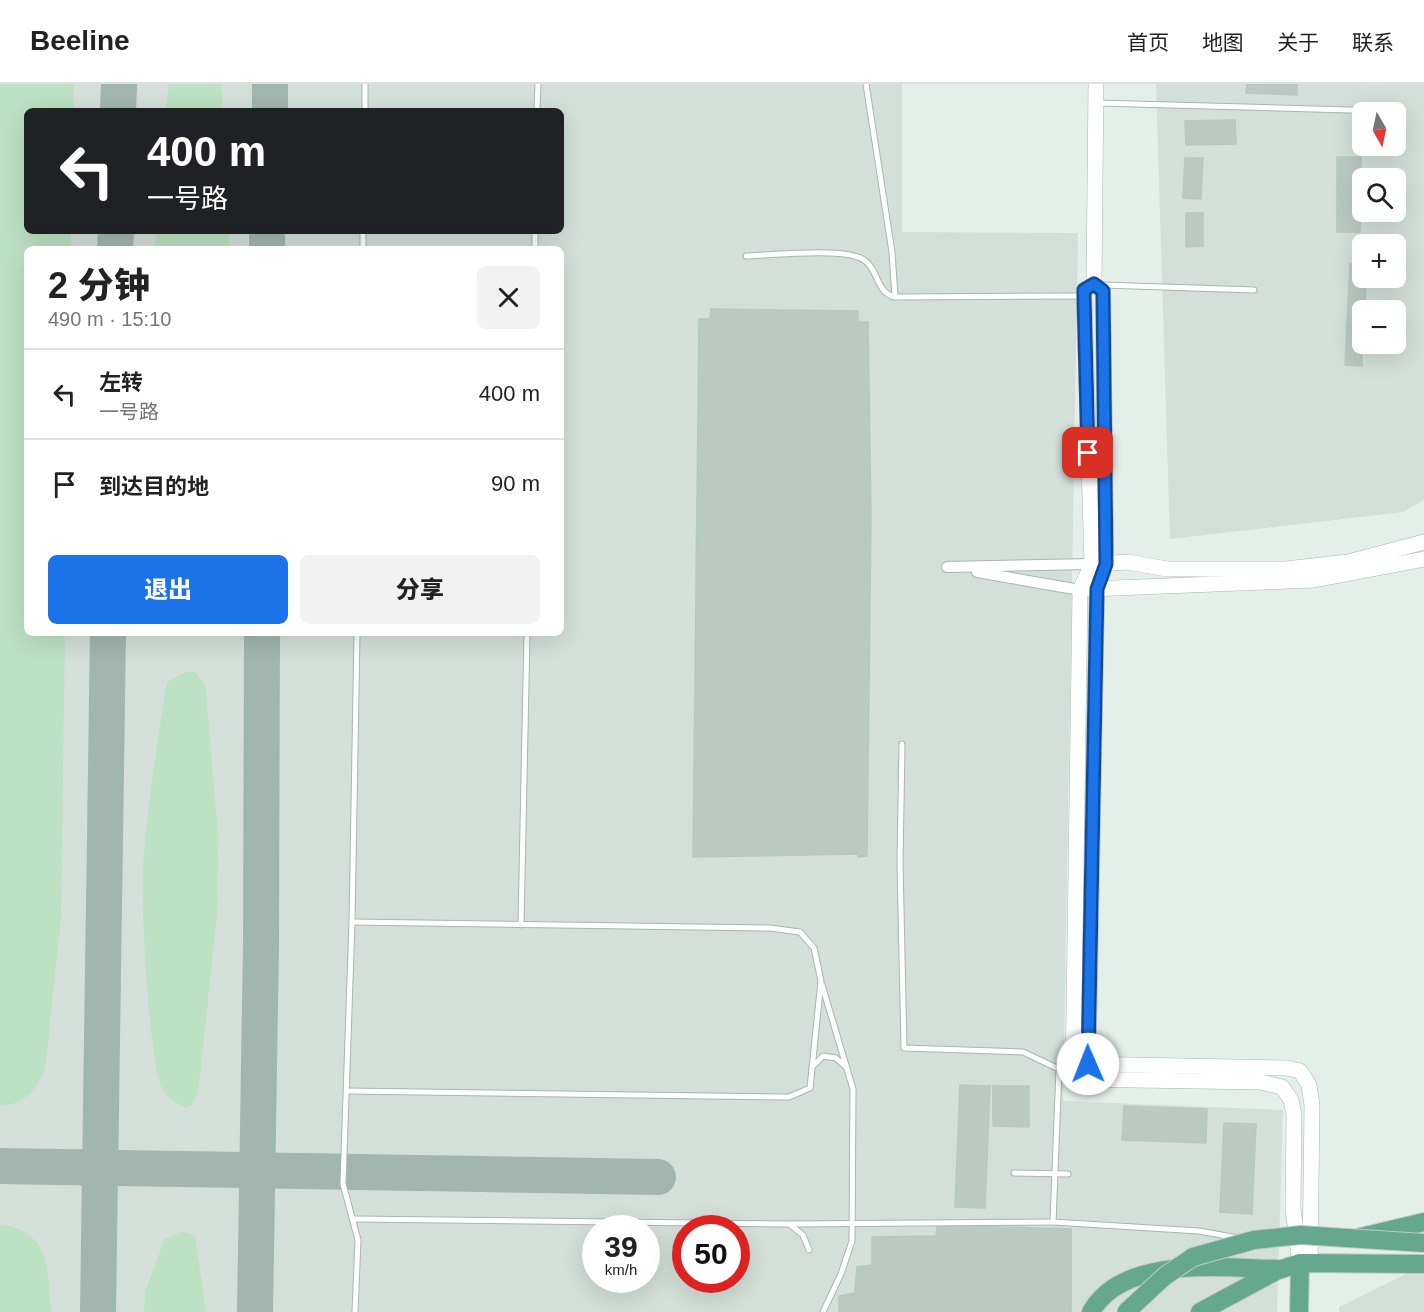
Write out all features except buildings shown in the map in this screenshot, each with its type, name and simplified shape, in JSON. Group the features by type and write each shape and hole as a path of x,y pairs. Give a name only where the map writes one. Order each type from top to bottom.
{"main road":[{"path":"1081,1071 1099,564 1089,290 1096,84"},
{"path":"1081,1071 1080,590 1099,564 1128,562 1167,569 1286,569 1348,562 1424,542"},
{"path":"1080,590 1314,580 1424,559"},
{"path":"1081,1071 1287,1068 1300,1071 1309,1085 1312,1105 1305,1262 1299,1312"},
{"path":"1081,1071 1274,1083 1282,1088 1291,1100 1294,1114 1293,1209 1305,1262"},
{"path":"1359,1237 1424,1222"},
{"path":"1126,1312 1179,1265 1209,1251 1270,1237 1359,1237 1424,1243"},
{"path":"1200,1312 1282,1269 1305,1262 1424,1264"},
{"path":"1091,1312 1105,1293 1121,1283 1165,1270 1282,1269"}],"street":[{"path":"1080,590 947,567 1099,564"}],"lane":[{"path":"365,84 365,108"},
{"path":"537,108 538,84"},
{"path":"866,84 892,252 896,297"},
{"path":"1096,103 1352,110"},
{"path":"746,256 851,253 868,262 885,293 896,297 1089,290 1254,290"},
{"path":"355,1312 358,1240 343,1184 352,922 357,636"},
{"path":"521,925 527,636"},
{"path":"902,744 900,863 904,1048 1023,1052 1059,1069 1053,1222"},
{"path":"352,922 770,928 800,932 814,948 821,981 854,1089 852,1241 841,1274 823,1312"},
{"path":"347,1091 789,1097 810,1088 821,981"},
{"path":"812,1068 824,1056 836,1058 847,1068"},
{"path":"1014,1173 1068,1174"},
{"path":"354,1219 852,1226 885,1223 1053,1222 1217,1233 1263,1244"},
{"path":"789,1224 802,1235 809,1250"}],"shaded area":[{"path":"0,84 902,84 902,232 1078,233 1063,1101 1283,1110 1277,1312 0,1312"},
{"path":"1156,84 1424,84 1424,500 1403,512 1170,539"},
{"path":"1424,1265 1424,1312 1339,1312 1339,1307"}],"green space":[{"path":"0,84 74,84 73,108 24,108 24,234 71,234 71,246 24,246 24,636 65,636 61,918 45,1068 28,1095 17,1102 0,1106"},
{"path":"169,84 221,84 223,108 166,108"},
{"path":"156,234 229,234 229,246 155,246"},
{"path":"187,672 195,672 205,684 218,835 217,915 198,1093 192,1105 186,1108 166,1095 158,1077 147,983 143,865 152,778 165,692 168,681"},
{"path":"0,1225 29,1235 38,1244 47,1268 51,1312 0,1312"},
{"path":"182,1231 195,1236 206,1312 144,1312 145,1292 165,1238 178,1235"}],"taxiway":[{"path":"118,108 119,84"},
{"path":"270,84 270,108"},
{"path":"115,246 116,234"},
{"path":"267,234 267,246"},
{"path":"98,1312 108,636"},
{"path":"255,1312 261,944 262,636"},
{"path":"0,1166 658,1177"}],"route":[{"path":"1088,453 1084,290 1094,284 1103,291 1107,505 1106,564 1097,589 1088,1064"}]}
